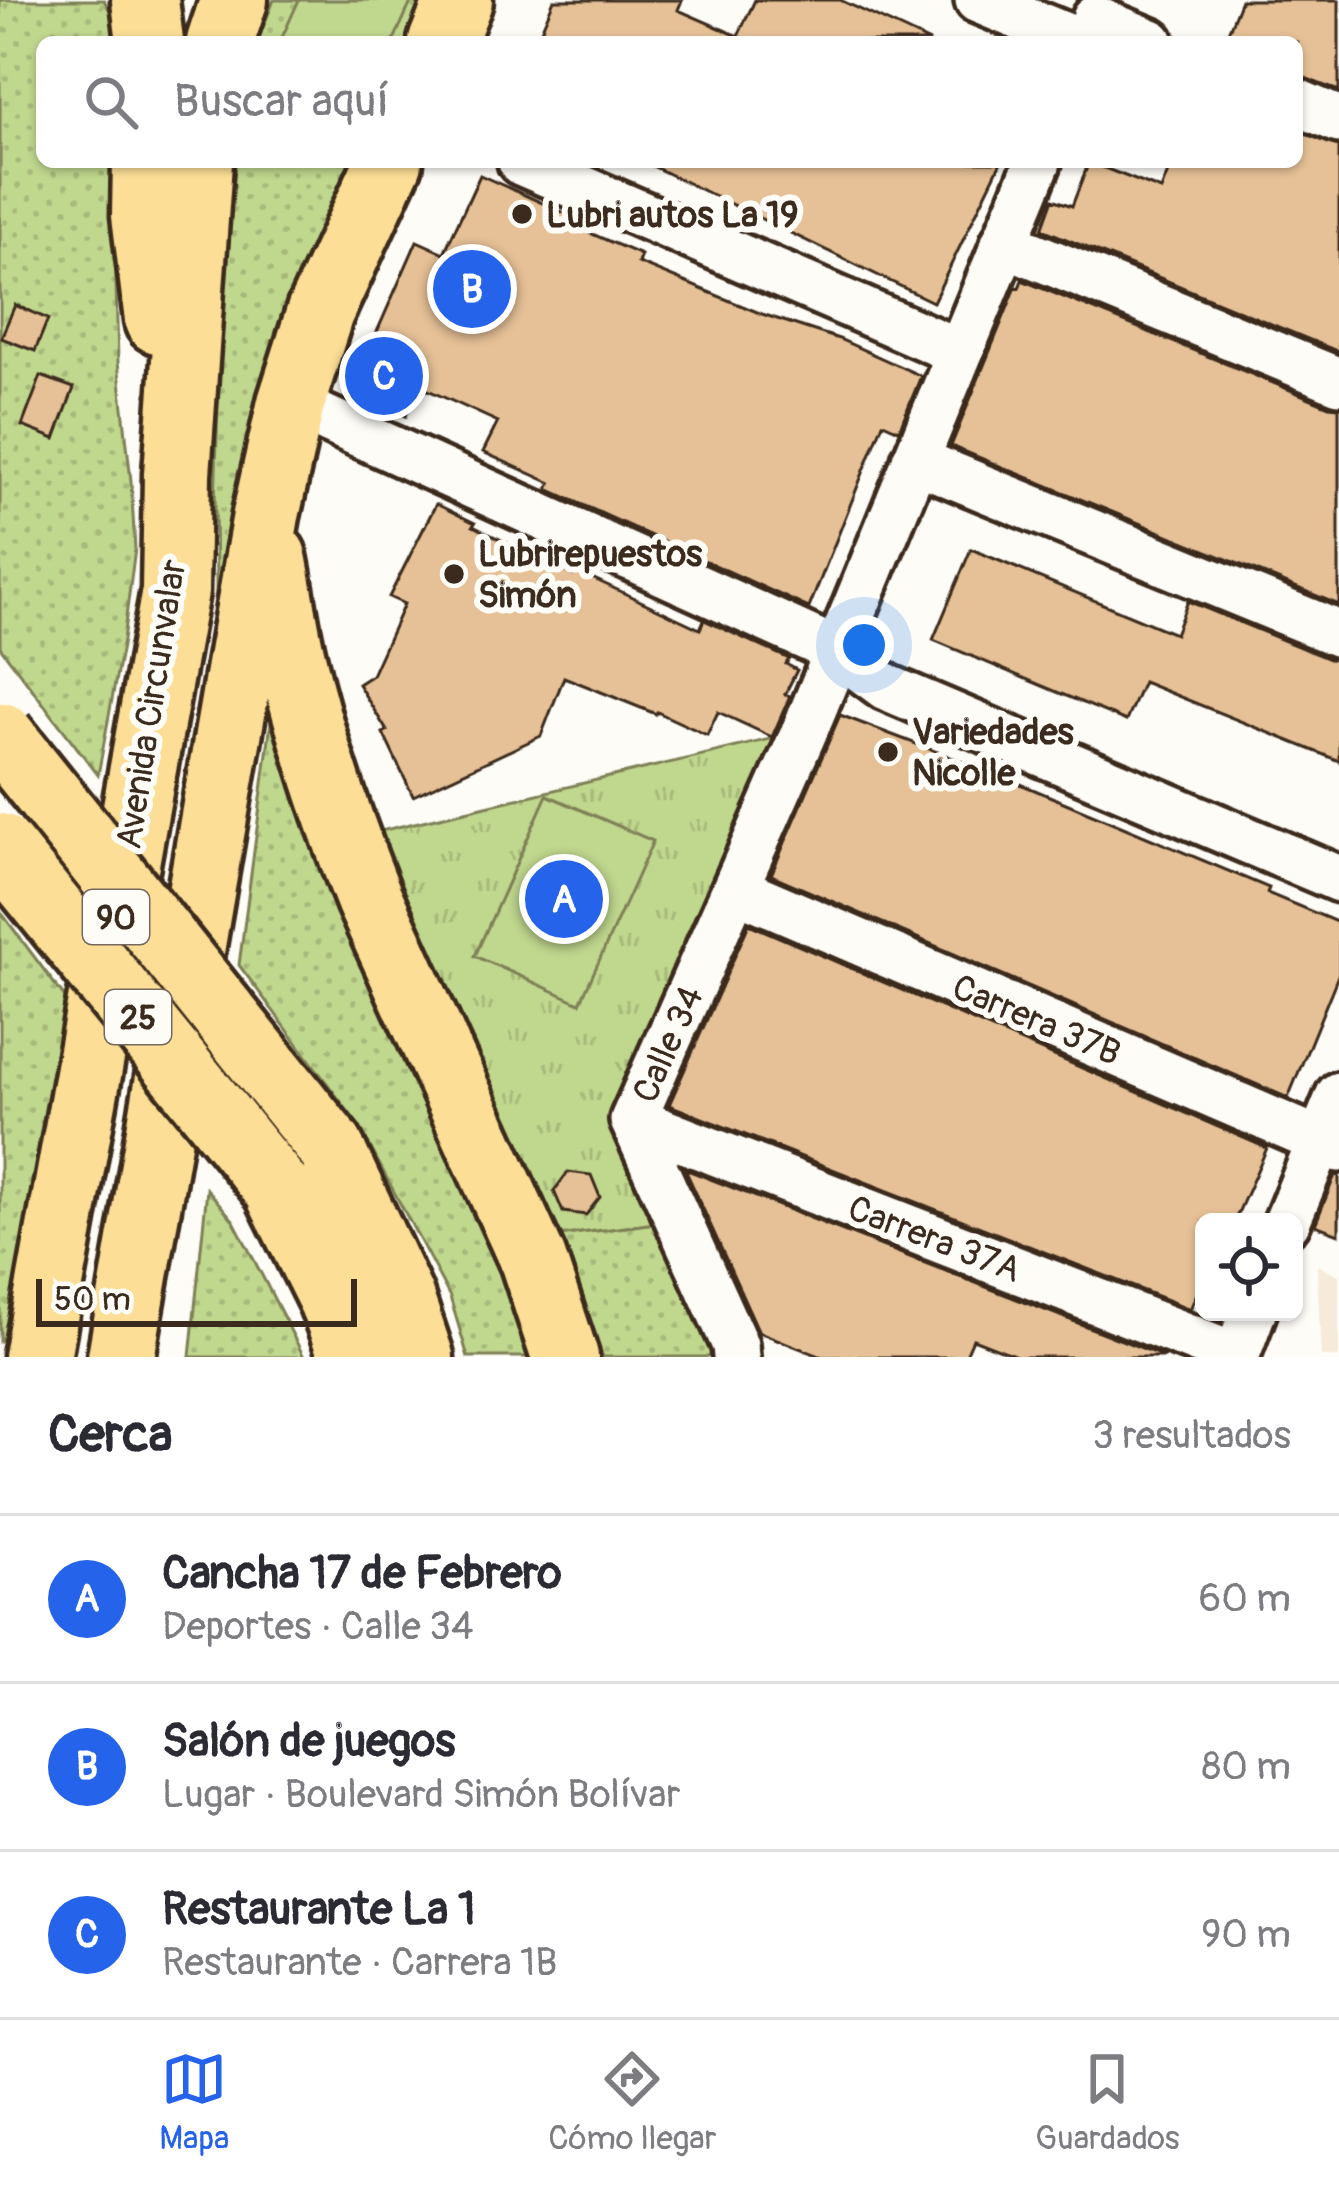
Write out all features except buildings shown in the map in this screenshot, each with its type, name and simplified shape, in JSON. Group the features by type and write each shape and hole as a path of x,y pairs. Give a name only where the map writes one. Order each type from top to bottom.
{"highway":[{"path":"145,0 149,36"},
{"path":"222,36 234,0"},
{"path":"444,36 459,0"},
{"path":"146,168 145,215 177,474"},
{"name":"90","path":"177,474 199,168"},
{"name":"90","path":"121,1357 266,515 291,403 320,312 386,168"},
{"name":"Avenida Circunvalar","path":"34,1351 175,591 177,474"},
{"path":"266,515 292,658 346,842 532,1260 565,1357"},
{"name":"25","path":"1,735 330,1147 400,1298 420,1357"},
{"name":"25","path":"0,847 276,1187 332,1300 353,1357"}],"street":[{"path":"978,0 1128,36"},
{"path":"1303,105 1339,120"},
{"path":"535,168 959,352"},
{"name":"Calle 34","path":"746,1353 633,1120 805,730 1035,168"},
{"path":"1004,243 1339,381"},
{"path":"291,403 837,651 886,687 1339,879"},
{"path":"915,460 1339,634"},
{"name":"Carrera 37B","path":"736,889 1329,1145"},
{"path":"1293,1213 1329,1145 1339,1094"},
{"name":"Carrera 37A","path":"633,1120 1236,1356"},
{"path":"1236,1356 1250,1321"}],"shaded area":[{"path":"1317,1265 1339,1275 1339,1357 1321,1357"}],"green space":[{"path":"0,0 104,0 116,36 36,36 36,168 113,168 118,362 135,549 98,775 0,647"},
{"path":"274,0 431,0 416,36 259,36"},
{"path":"299,0 412,0 396,36 283,36"},
{"path":"225,168 362,168 217,669 215,505"},
{"path":"272,715 540,1357 468,1357 450,1297 359,1126 239,965"},
{"path":"796,733 616,1114 655,1223 558,1236 376,832"},
{"path":"547,795 653,841 580,1003 475,956"},
{"path":"0,911 65,998 19,1302 0,1341"},
{"path":"207,1189 234,1221 304,1357 190,1357"},
{"path":"655,1223 715,1357 603,1357 558,1236"}],"place":[{"name":"Lubri autos La 19","path":"522,214"},
{"name":"Salón de juegos","path":"472,289"},
{"name":"Restaurante La 1","path":"384,376"},
{"name":"Lubrirepuestos Simón","path":"454,574"},
{"name":"Variedades Nicolle","path":"888,752"},
{"name":"Cancha 17 de Febrero","path":"564,899"}]}
